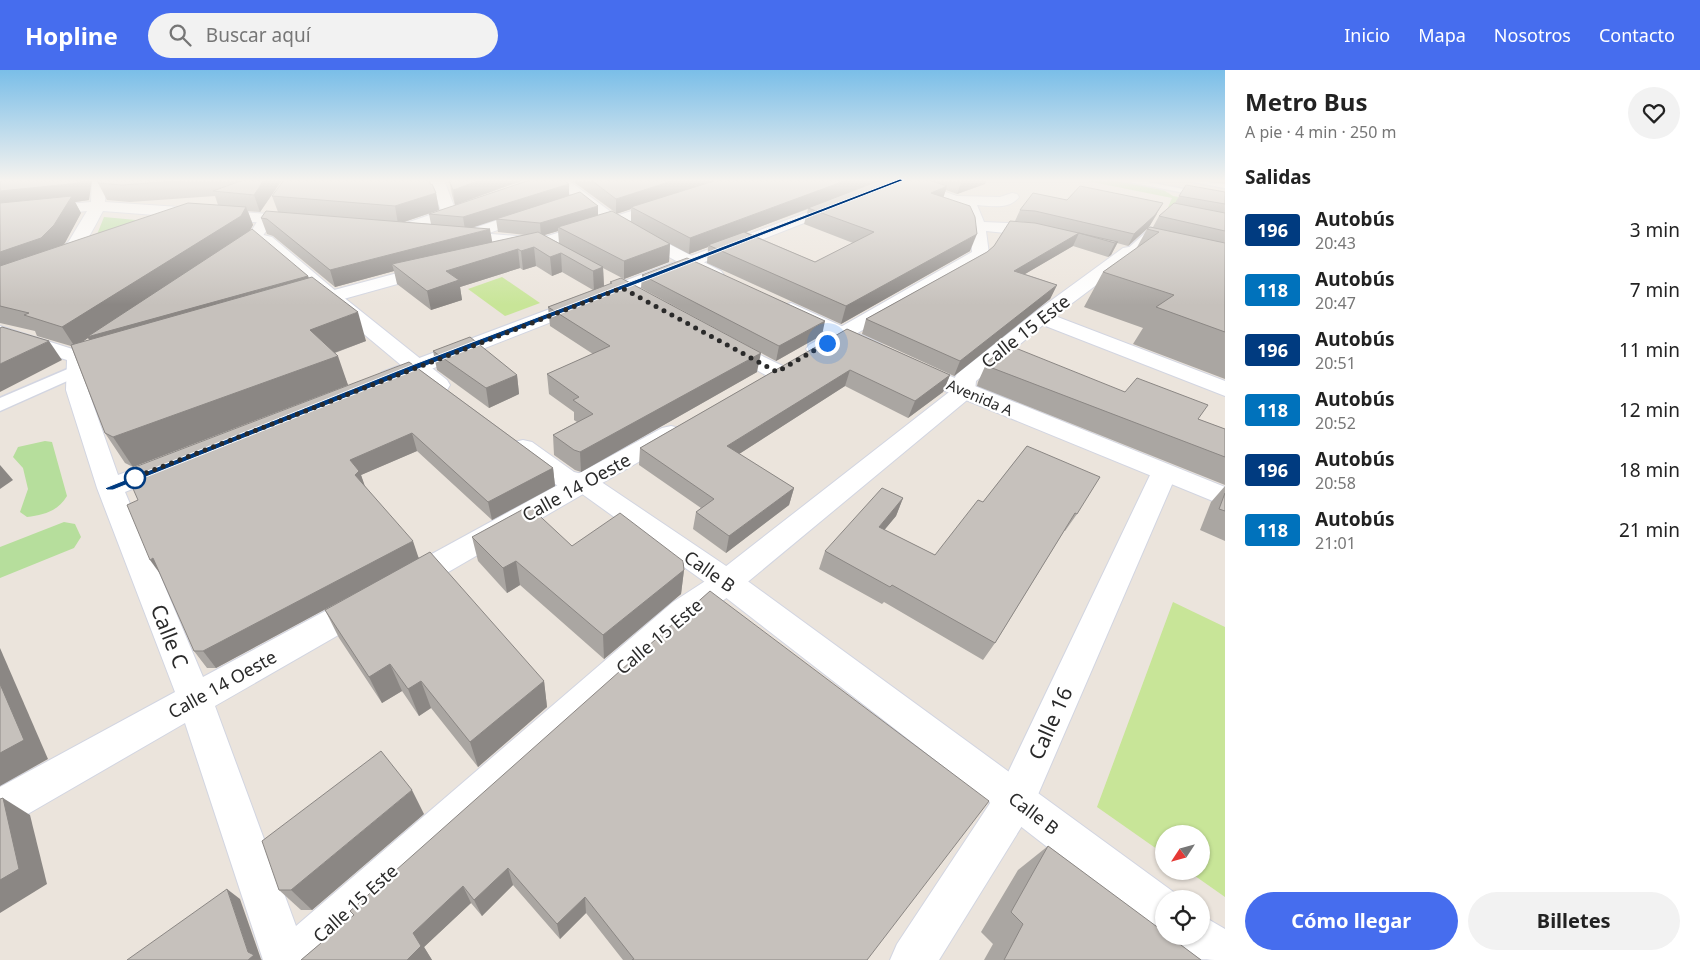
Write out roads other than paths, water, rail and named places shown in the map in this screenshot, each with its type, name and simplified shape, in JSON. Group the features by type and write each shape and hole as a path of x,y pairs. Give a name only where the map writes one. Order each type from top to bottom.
{"street":[{"path":"89,222 76,244 50,265 94,249"},
{"path":"158,226 170,222"},
{"path":"215,266 256,238 264,222"},
{"path":"300,222 314,223"},
{"path":"401,230 424,222"},
{"path":"463,237 510,222"},
{"path":"481,255 542,243 612,222"},
{"path":"615,222 688,263 731,282"},
{"path":"369,385 614,283 688,263 795,222"},
{"path":"752,386 981,254 976,222"},
{"path":"978,226 1030,229 1057,235"},
{"path":"381,228 542,243 566,256"},
{"path":"256,238 266,240 415,367 455,397"},
{"path":"1110,248 1149,257"},
{"name":"Calle 15 Este","path":"291,960 684,611 727,582 964,391 965,380 1041,317 1130,252"},
{"path":"283,310 443,266"},
{"path":"614,283 648,302"},
{"name":"Avenida A","path":"774,302 964,391 1225,497"},
{"path":"1041,317 1225,389"},
{"path":"0,332 86,360"},
{"path":"708,334 777,372"},
{"path":"0,405 86,360"},
{"name":"Calle C","path":"86,360 77,390 110,488 194,699 286,960"},
{"name":"Calle 14 Oeste","path":"0,808 585,483 693,420"},
{"name":"Calle B","path":"503,432 567,480 585,483 727,582 1155,904"},
{"path":"110,488 184,458"},
{"name":"Calle 16","path":"913,960 1016,799 1164,473"},
{"path":"1209,945 1225,957"}],"lane":[{"path":"1130,252 1158,228"}]}
